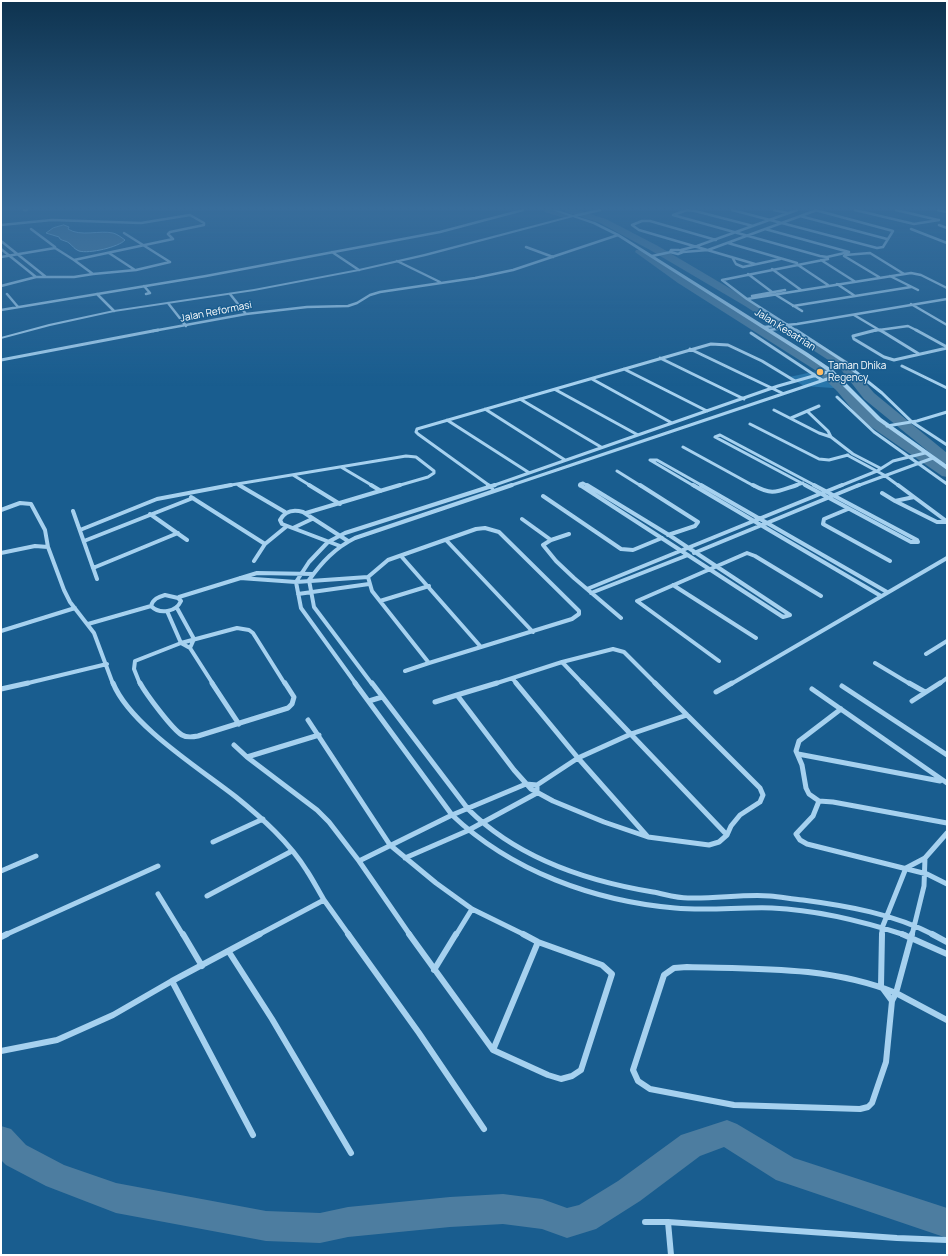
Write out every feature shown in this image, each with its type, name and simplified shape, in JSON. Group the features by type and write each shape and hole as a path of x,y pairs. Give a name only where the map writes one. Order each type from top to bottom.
{"street":[{"path":"25,269 36,277"},
{"path":"35,269 46,277"},
{"path":"86,269 93,274"},
{"path":"1,286 36,277 74,277 142,269"},
{"path":"1,310 246,269"},
{"path":"1,338 55,323 114,311 230,294 365,269"},
{"path":"413,269 440,282"},
{"name":"Jalan Reformasi","path":"1,360 246,314 306,307 348,306 357,304 370,295 380,292 488,276 517,269"},
{"name":"Jalan Kesatrian","path":"674,269 768,329 829,371 864,405 924,453 947,468"},
{"path":"787,326 722,280 772,269 802,290"},
{"path":"804,269 828,285"},
{"path":"834,269 855,282"},
{"path":"865,269 880,278"},
{"path":"895,269 904,274"},
{"path":"747,299 828,285 916,273 947,288"},
{"path":"748,274 772,292"},
{"path":"890,276 918,290"},
{"path":"837,284 856,296"},
{"path":"144,286 150,293 146,294"},
{"path":"793,306 911,287"},
{"path":"744,297 798,288"},
{"path":"7,294 18,307"},
{"path":"97,294 114,311"},
{"path":"230,294 246,314"},
{"path":"776,295 802,311"},
{"path":"768,329 947,299"},
{"path":"168,303 186,326"},
{"path":"911,304 947,325"},
{"path":"854,315 920,355"},
{"path":"940,321 947,319"},
{"path":"791,327 797,324"},
{"path":"768,329 782,325 791,327 848,364"},
{"path":"908,326 947,348 920,355 889,359 852,337 878,330 908,326"},
{"path":"751,333 822,380"},
{"path":"497,491 416,432 421,426 485,410 592,379 660,357 711,344 723,344 766,363 795,381"},
{"path":"690,349 782,393"},
{"path":"660,357 744,399"},
{"path":"902,366 947,388"},
{"path":"624,369 707,411"},
{"path":"852,369 882,393 912,422 947,445"},
{"path":"829,371 772,388 672,424 528,472 502,483 405,513 338,536 328,542 309,562 296,582 298,594 301,608 452,815 467,831 487,845 530,869 584,890 622,901 694,909 773,908 833,915 882,928 947,954"},
{"path":"834,376 695,422 497,491 412,518 348,541 320,563 309,580 314,607 468,809 482,823 534,856 577,874 623,887 687,898 770,896 832,904 886,916 916,926 947,942"},
{"path":"592,379 672,424"},
{"path":"778,386 789,391"},
{"path":"555,389 638,435"},
{"path":"837,397 874,432 906,457 947,484"},
{"path":"520,399 601,447"},
{"path":"791,418 819,406"},
{"path":"485,410 565,460"},
{"path":"774,410 818,434 831,437 853,454 879,469 884,475 946,522 937,522 882,494"},
{"path":"808,412 828,431 831,437"},
{"path":"890,425 912,422 947,412"},
{"path":"692,416 701,420"},
{"path":"687,418 695,422"},
{"path":"447,420 528,472"},
{"path":"750,424 819,459 829,460 853,454"},
{"path":"720,435 755,453 917,540 918,542 911,542 802,483 715,437 720,435"},
{"path":"623,440 631,444"},
{"path":"614,443 622,448"},
{"path":"683,447 765,492 774,493 807,482"},
{"path":"749,455 755,453"},
{"path":"587,589 827,492 879,469 884,464 924,453"},
{"path":"847,455 879,469"},
{"path":"80,530 157,500 237,484 412,456 419,459 434,471 434,474 428,477 306,513"},
{"path":"591,593 694,553 884,475 906,469 916,463 932,458"},
{"path":"881,596 650,460 657,460 818,554 888,592"},
{"path":"340,467 381,491"},
{"path":"543,496 621,549 633,550 695,526 698,523 617,471"},
{"path":"292,475 340,504"},
{"path":"502,483 508,487"},
{"path":"237,484 285,512 299,511 306,513 312,519 348,541"},
{"path":"580,484 586,484 619,504 669,535 694,553 790,615 783,617 680,552 661,538 580,486 580,484"},
{"path":"696,488 700,485"},
{"path":"186,493 265,544"},
{"path":"458,497 464,501"},
{"path":"895,501 914,497"},
{"path":"84,541 193,498"},
{"path":"1,510 20,503 31,504 45,530 48,547 51,552 61,586 75,608 88,624 100,645 117,693 130,712 166,743 263,819 292,851 308,872 324,900 419,1033 484,1129"},
{"path":"612,506 619,504"},
{"path":"854,506 824,519 822,522 823,524 890,561"},
{"path":"73,511 97,580"},
{"path":"285,512 281,515 280,520 282,524 340,546"},
{"path":"405,513 412,518"},
{"path":"150,514 187,540"},
{"path":"293,528 312,519"},
{"path":"522,519 552,540"},
{"path":"254,561 265,544 287,526"},
{"path":"240,578 296,582 368,577 388,560 476,529 485,528 499,532 579,611 579,614 572,620 405,671"},
{"path":"93,568 178,533"},
{"path":"569,534 544,543 544,548 591,593 621,618"},
{"path":"446,540 533,632"},
{"path":"1,553 35,546 48,547"},
{"path":"718,661 637,601 742,554 751,554 821,596"},
{"path":"813,556 818,554"},
{"path":"401,556 429,586 481,647"},
{"path":"716,692 947,558"},
{"path":"151,606 152,601 157,597 169,595 179,597 257,573 313,574"},
{"path":"368,577 372,591 429,664"},
{"path":"298,594 369,584"},
{"path":"672,585 756,638"},
{"path":"380,601 429,586"},
{"path":"151,606 160,611 167,611 177,608 181,601 179,597"},
{"path":"759,602 766,599"},
{"path":"88,624 151,606"},
{"path":"1,631 75,608"},
{"path":"177,608 194,639"},
{"path":"167,611 181,643 190,648 239,724"},
{"path":"237,628 249,630 294,697 294,702 290,707 239,724 198,736 189,737 182,735 149,698 133,670 135,661 181,643 237,628"},
{"path":"190,648 194,639"},
{"path":"926,654 947,641"},
{"path":"435,702 457,695 512,678 562,662 606,650 619,650 624,652 760,788 763,794 760,802 740,815 731,826 727,835 719,842 709,845 648,837 604,822 537,793 526,784 457,695"},
{"path":"562,662 727,835"},
{"path":"875,663 925,692"},
{"path":"1,689 107,664"},
{"path":"512,678 578,758 648,837"},
{"path":"912,701 947,678"},
{"path":"842,686 947,755"},
{"path":"812,689 945,782"},
{"path":"369,701 382,697"},
{"path":"841,709 798,741 796,751 802,765 806,788 809,794 819,801 833,802 947,823"},
{"path":"359,861 452,815 526,784 537,785 578,758 631,734 687,715"},
{"path":"234,745 247,757 317,810 329,822 359,861 434,970 493,1050 548,1075 561,1079 572,1076 581,1070 612,974 602,965 538,942 472,909 405,858 390,845 308,720"},
{"path":"247,757 319,735"},
{"path":"798,754 945,782"},
{"path":"537,785 537,793"},
{"path":"405,858 467,831 537,793"},
{"path":"819,801 818,810 796,834 802,842 927,874 947,884"},
{"path":"213,842 263,819"},
{"path":"892,1001 881,986 882,928 906,868 925,858 947,834"},
{"path":"207,896 292,851"},
{"path":"1,871 36,856"},
{"path":"925,858 927,874 916,926 902,969 897,993 892,1001 886,1062 872,1103 868,1107 860,1109 734,1105 650,1089 638,1081 633,1070 664,975 674,968 734,968 801,971 846,977 881,986 897,993 947,1020"},
{"path":"1,938 158,866"},
{"path":"158,894 202,966"},
{"path":"1,1051 57,1040 114,1015 172,981 324,900"},
{"path":"434,970 472,909"},
{"path":"493,1050 538,942"},
{"path":"228,952 272,1019 351,1153"},
{"path":"172,981 253,1135"},
{"path":"645,1222 668,1222 897,1238 947,1240"},
{"path":"668,1222 671,1255"}],"shaded area":[{"path":"827,369 847,389 804,386 789,377"}],"waterway":[{"path":"664,269 819,367 842,388 866,417 947,473"},
{"path":"689,269 749,304 843,364 869,396 947,460"},
{"path":"1,1139 16,1155 56,1176 116,1198 266,1226 320,1228 348,1222 450,1212 503,1209 542,1214 567,1223 585,1218 629,1191 691,1145 727,1133 786,1170 947,1223"}],"place":[{"name":"Taman Dhika Regency","path":"820,372"}]}
